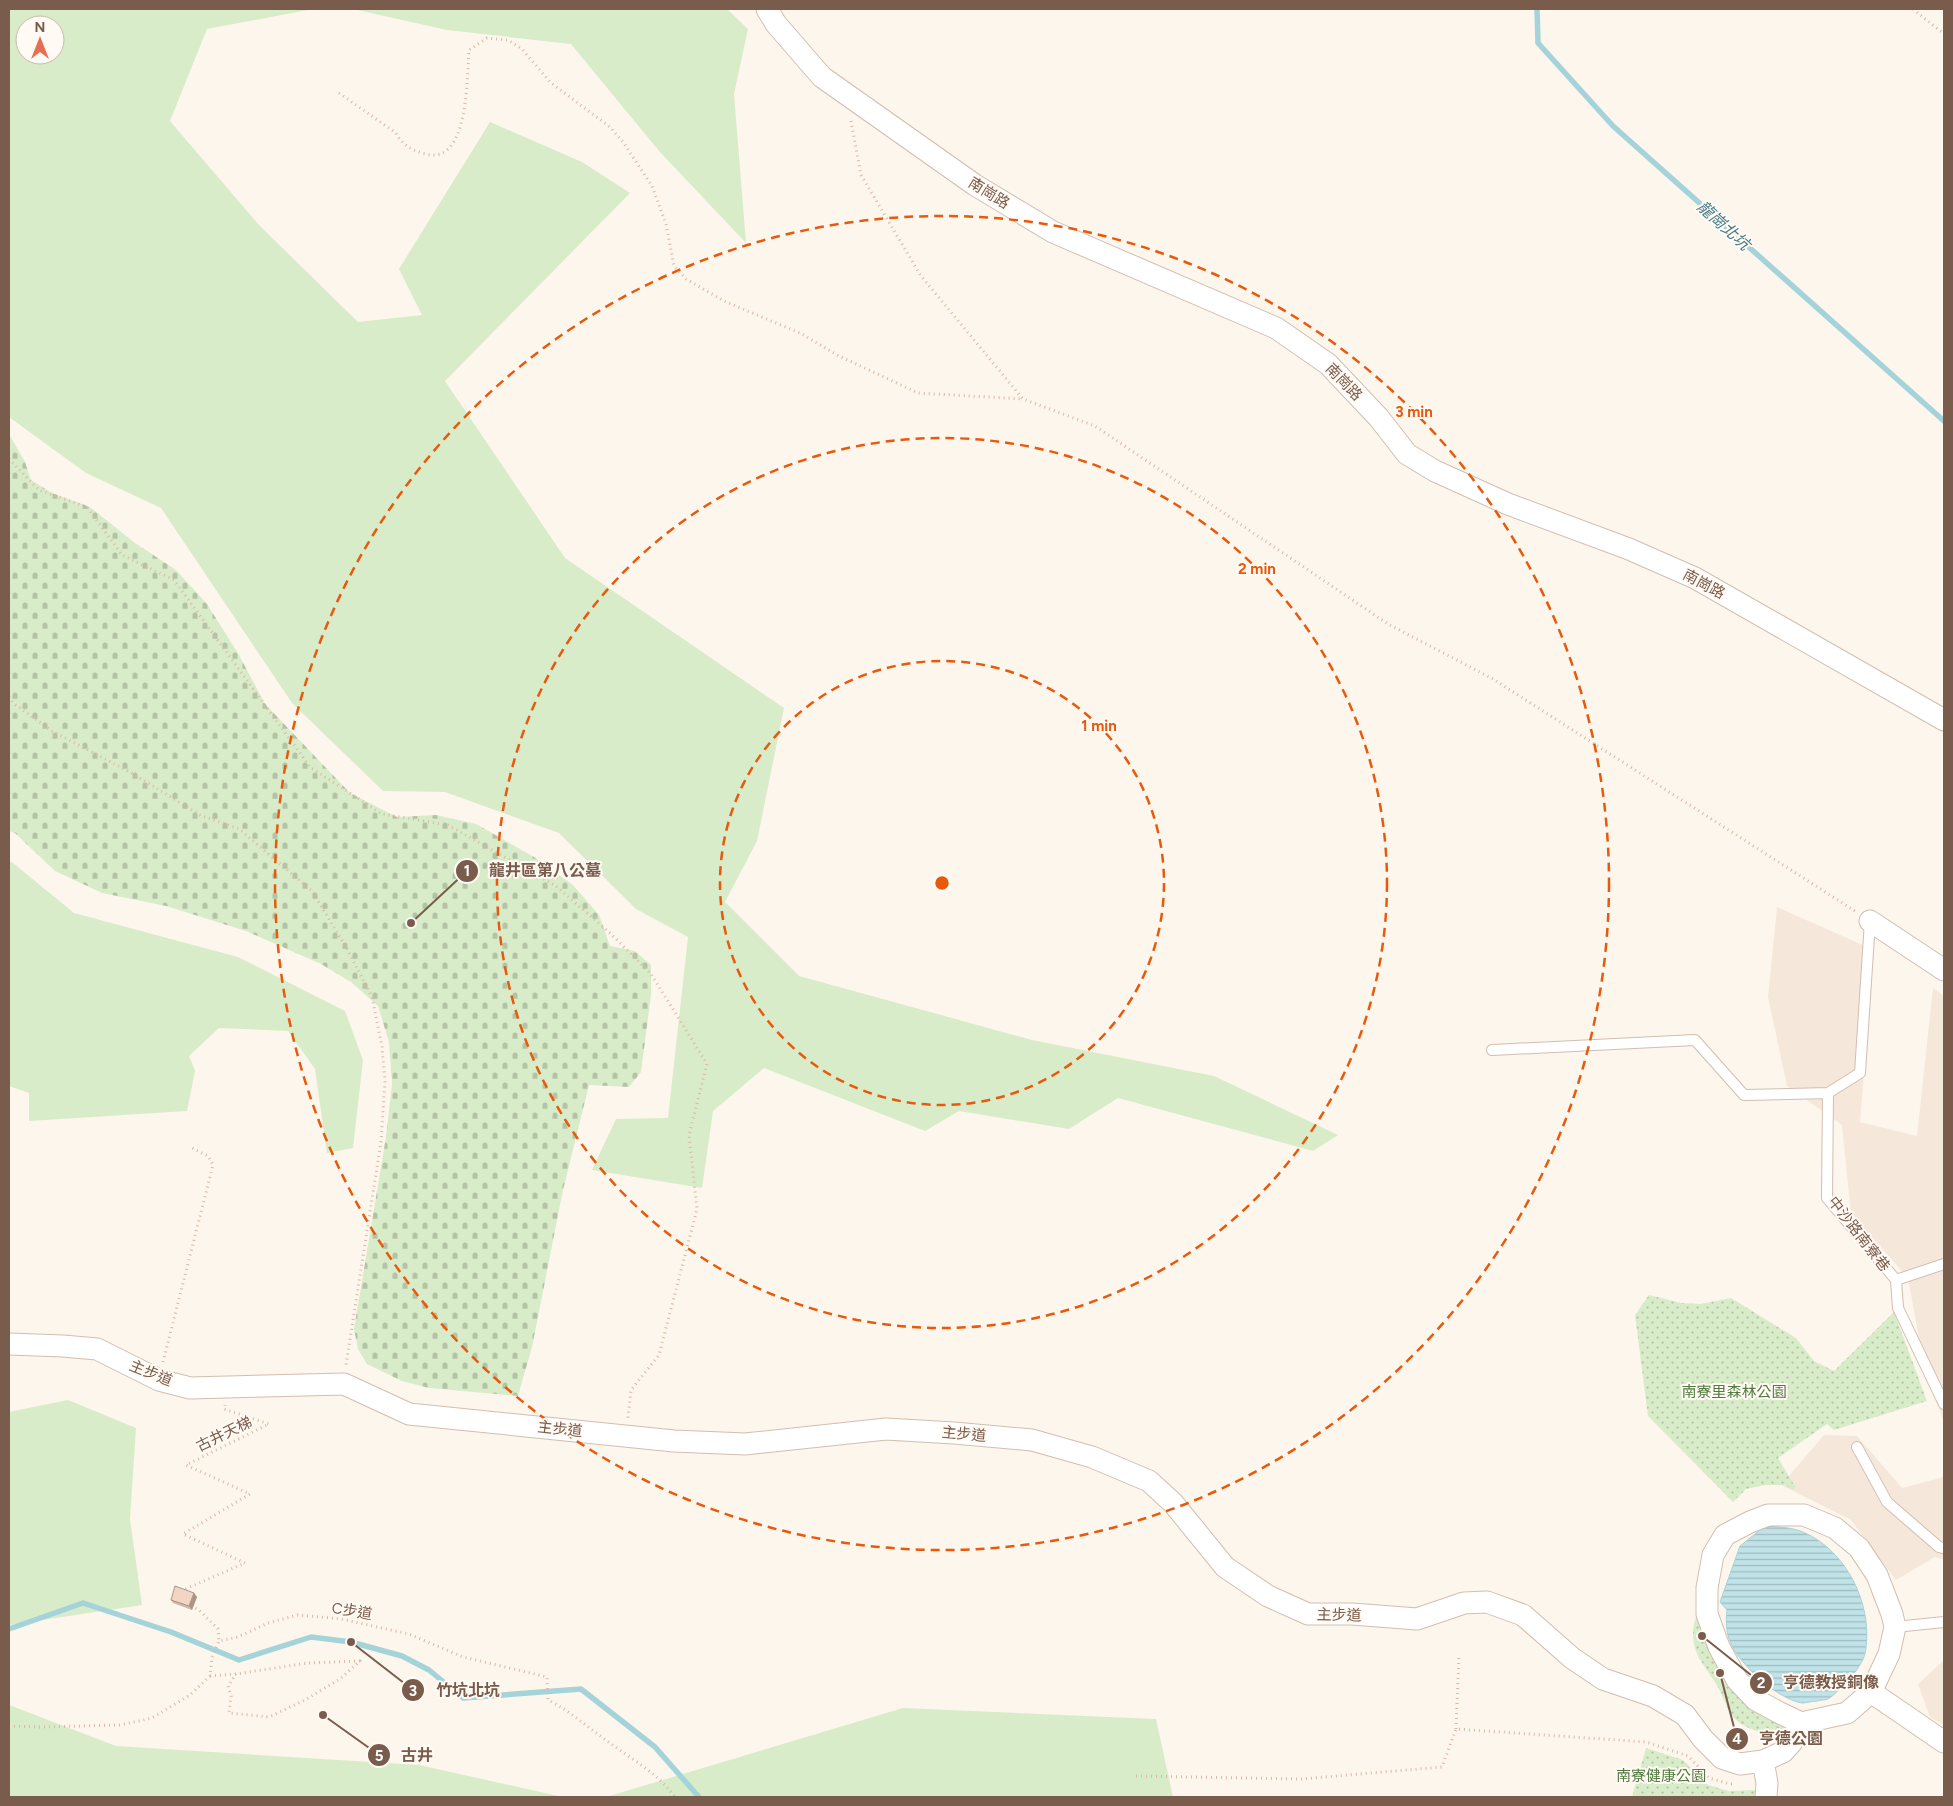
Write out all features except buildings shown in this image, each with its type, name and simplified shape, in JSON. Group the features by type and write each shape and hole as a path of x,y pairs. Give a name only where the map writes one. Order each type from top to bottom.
{"street":[{"name":"南崗路","path":"767,9 776,24 822,77 975,185 1053,232 1276,328 1328,364 1378,418 1407,454 1435,471 1508,504 1629,550 1695,578 1944,720"},
{"path":"1870,921 1944,970"},
{"name":"主步道","path":"9,1344 96,1349 159,1380 190,1388 344,1384 409,1414 627,1436 745,1444 886,1428 954,1432 1032,1440 1092,1457 1148,1481 1173,1503 1225,1566 1268,1596 1308,1614 1352,1614 1417,1619 1464,1604 1487,1602 1524,1614 1572,1658 1603,1679 1653,1696 1684,1715 1703,1739 1722,1758 1740,1764 1763,1761 1783,1752 1792,1742 1801,1723"},
{"path":"1768,1515 1804,1515 1835,1528 1859,1548 1877,1574 1892,1614 1895,1628 1889,1654 1871,1692 1847,1713 1801,1723 1756,1700 1737,1680 1719,1647 1707,1614 1707,1588 1713,1555 1725,1535 1768,1515"},
{"path":"1871,1692 1944,1742"},
{"path":"1763,1761 1767,1790"}],"lane":[{"path":"1492,1050 1695,1040 1744,1095 1828,1093 1860,1073 1870,921"},
{"name":"中沙路南寮巷","path":"1828,1093 1827,1198 1896,1280 1898,1308 1944,1404"},
{"path":"1896,1280 1944,1264"},
{"path":"1857,1447 1887,1502 1938,1547 1944,1548"},
{"path":"1895,1628 1944,1622"}],"path":[{"path":"1913,9 1944,34"},
{"path":"339,93 396,133 400,142 417,152 438,155 449,148 456,137 465,114 469,50 487,38 508,40 522,49 551,84 610,127 624,142 652,186 666,224 674,266 686,279 724,301 802,334 837,355 918,393 1023,399 1095,426 1388,624 1493,680 1870,921"},
{"path":"846,94 861,175 921,276 1023,399"},
{"path":"9,459 39,490 87,507 122,555 174,580 310,767 382,814 448,825 556,886 610,933 652,974 707,1064 689,1135 697,1209 659,1355 630,1390 627,1436"},
{"path":"9,697 13,703 52,731 130,772 200,815 239,829 312,891 347,949 372,997 382,1047 385,1081 381,1142 349,1338 344,1384"},
{"path":"159,1380 214,1165 208,1156 190,1147"},
{"name":"古井天梯","path":"178,1592 245,1563 183,1534 250,1494 186,1465 269,1424 224,1409 234,1386"},
{"path":"184,1603 198,1610 218,1629 219,1641 212,1657 210,1676"},
{"name":"C步道","path":"219,1641 238,1637 268,1623 298,1615 341,1619 409,1634 463,1657 548,1677 548,1700 566,1708 606,1741 640,1763 674,1797"},
{"path":"1136,1776 1301,1779 1442,1767 1456,1729 1459,1655"},
{"path":"9,1726 120,1725 152,1718 190,1695 210,1676 308,1663 360,1661 340,1679 305,1700 269,1716 229,1713 231,1696 228,1686 236,1674"},
{"path":"1456,1729 1646,1742 1688,1756 1709,1778 1730,1784 1767,1790"}],"shaded area":[{"path":"1777,907 1874,950 1860,1122 1917,1136 1933,988 1944,996 1944,1422 1925,1371 1908,1278 1851,1214 1842,1125 1787,1086 1768,997"},
{"path":"1824,1435 1857,1436 1902,1488 1944,1477 1944,1560 1935,1557 1896,1580 1851,1520 1781,1485"},
{"path":"1944,1660 1944,1725 1930,1717 1918,1684"}],"green space":[{"path":"9,9 313,9 207,29 170,121 259,225 358,322 422,315 399,269 490,122 582,162 630,193 445,381 565,558 784,708 757,841 725,902 799,976 1032,1040 1214,1076 1338,1135 1313,1151 1118,1098 1069,1129 959,1111 925,1131 764,1068 713,1111 702,1188 592,1170 616,1119 668,1118 688,937 636,909 559,833 445,792 383,791 292,703 161,508 86,473 9,417"},
{"path":"353,9 727,9 748,29 734,94 746,243 659,151 571,44 447,30"},
{"path":"9,434 25,462 31,480 52,493 90,507 135,543 176,570 207,604 239,655 265,704 350,793 397,817 436,815 476,824 534,857 573,885 599,915 610,946 635,951 651,965 651,995 641,1072 629,1087 589,1085 563,1190 532,1347 518,1396 429,1388 402,1381 367,1364 358,1349 354,1329 386,1137 392,1084 389,1042 378,1006 351,982 321,964 246,931 166,906 102,893 55,871 15,833 9,831"},
{"path":"9,861 74,913 238,957 345,1011 363,1060 353,1148 327,1153 315,1069 288,1031 219,1028 189,1056 195,1071 187,1111 29,1121 29,1093 9,1086"},
{"name":"南寮里森林公園","path":"1649,1295 1681,1303 1701,1304 1731,1298 1796,1338 1814,1361 1834,1371 1894,1312 1927,1401 1834,1430 1827,1424 1778,1458 1796,1488 1792,1490 1785,1485 1765,1485 1746,1489 1733,1502 1648,1416 1635,1315"},
{"path":"68,1400 136,1428 130,1519 142,1605 9,1625 9,1412"},
{"path":"1698,1613 1718,1650 1796,1722 1788,1732 1760,1732 1743,1725 1734,1718 1718,1687 1698,1656 1694,1644 1693,1631"},
{"path":"9,1705 116,1746 419,1765 563,1797 9,1797"},
{"path":"903,1708 1156,1719 1173,1797 606,1797"},
{"name":"南寮健康公園","path":"1646,1748 1683,1760 1708,1785 1729,1791 1755,1790 1756,1797 1632,1797"}],"water":[{"path":"1765,1526 1798,1530 1818,1540 1832,1551 1843,1565 1853,1580 1860,1596 1865,1613 1867,1631 1864,1657 1854,1673 1828,1699 1802,1703 1796,1702 1778,1692 1760,1680 1737,1654 1729,1639 1726,1621 1727,1610 1720,1602 1740,1546"}],"waterway":[{"name":"龍崗北坑","path":"1537,9 1538,43 1613,126 1944,421"},
{"path":"9,1629 83,1603 171,1632 239,1660 311,1637 351,1642 402,1656 429,1670 463,1698 581,1689 655,1747 699,1797"}],"place":[{"name":"龍井區第八公墓","path":"411,923"},
{"name":"亨德教授銅像","path":"1702,1636"},
{"name":"竹坑北坑","path":"351,1642"},
{"name":"亨德公園","path":"1720,1673"},
{"name":"古井","path":"323,1715"}]}
